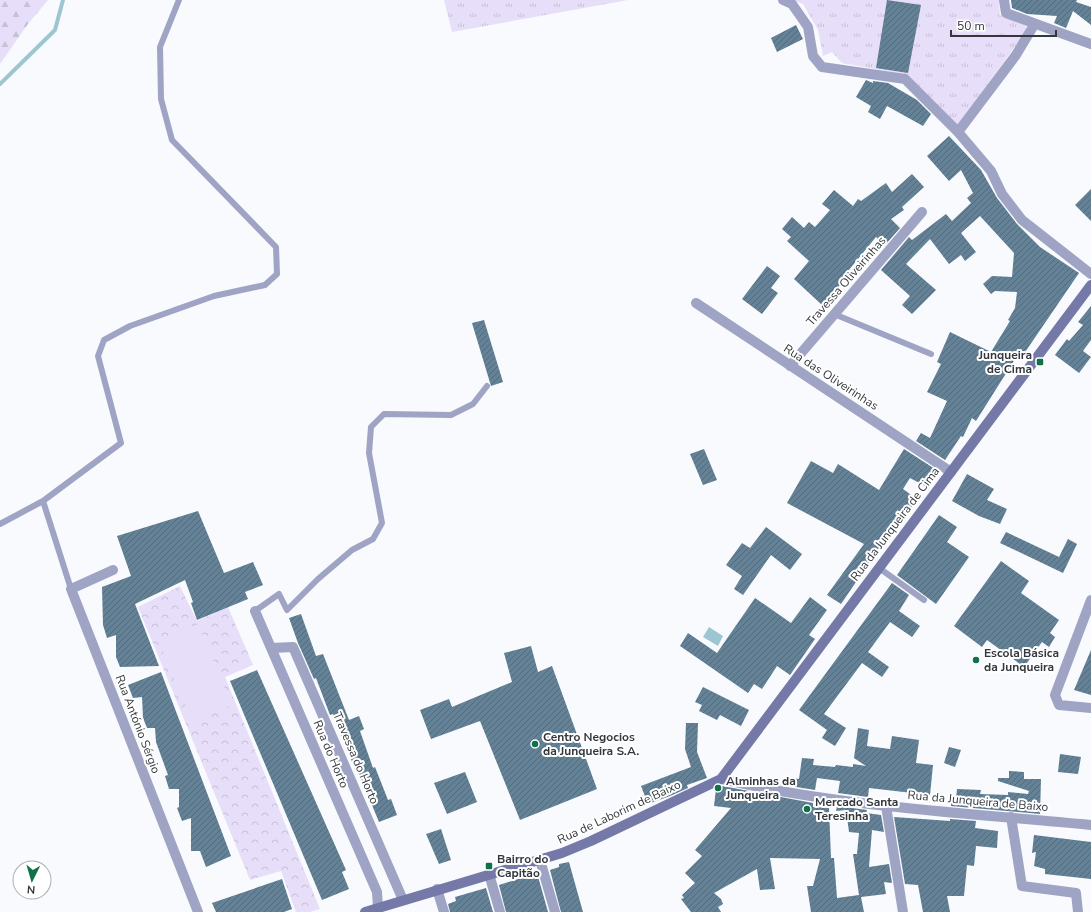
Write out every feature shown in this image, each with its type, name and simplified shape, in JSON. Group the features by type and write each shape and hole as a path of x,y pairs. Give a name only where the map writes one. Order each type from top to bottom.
{"main road":[{"name":"Rua da Junqueira de Cima","path":"721,779 1091,285"},
{"name":"Rua de Laborim de Baixo","path":"364,912 437,889 540,860 591,841 721,779"}],"street":[{"path":"783,0 792,4 808,26 813,56 822,66 904,79 958,132 991,171 1002,194 1022,220 1091,274"},
{"path":"1004,0 1006,13 1034,25 1091,44"},
{"path":"958,132 1016,55 1034,25"},
{"name":"Travessa Oliveirinhas","path":"790,366 922,212"},
{"name":"Rua das Oliveirinhas","path":"696,303 951,472"},
{"path":"71,589 113,570"},
{"name":"Rua António Sérgio","path":"71,589 198,912"},
{"path":"1091,600 1055,695 1059,705 1091,708"},
{"name":"Rua do Horto","path":"255,611 377,892 378,908"},
{"name":"Travessa do Horto","path":"271,648 293,647 403,900"},
{"name":"Rua da Junqueira de Baixo","path":"721,779 795,795 886,806 1091,825"},
{"path":"886,806 903,912"},
{"path":"1011,817 1022,886 1076,893 1078,912"},
{"path":"540,860 555,912"},
{"path":"489,874 500,912"},
{"path":"437,889 444,912"}],"lane":[{"path":"0,524 42,501 121,443 98,356 104,340 130,326 214,296 265,285 277,274 276,247 172,140 161,99 160,47 179,0"},
{"path":"834,314 932,354"},
{"path":"255,611 279,594 287,610 318,579 352,550 373,539 382,523 369,453 371,427 384,414 451,415 473,404 487,386"},
{"path":"42,501 71,589"},
{"path":"879,568 924,600"}],"green space":[{"path":"0,0 48,0 28,24 0,64"},
{"path":"444,0 628,0 452,32"},
{"path":"792,0 999,0 1000,15 1026,26 1025,33 957,126 908,75 842,63 832,52 823,56 818,30 803,4"},
{"path":"180,586 197,621 228,607 253,665 225,677 320,909 310,912 296,912 281,871 250,880 138,607"},
{"path":"198,624 232,705 192,721 158,640"}],"water":[{"path":"709,627 723,636 718,646 703,637"}],"building":[{"path":"887,0 921,5 908,73 876,68"},
{"path":"1011,0 1077,0 1076,2 1091,7 1091,25 1073,11 1066,28 1054,23 1057,16 1027,14 1012,8"},
{"path":"796,25 803,39 777,52 771,38"},
{"path":"866,80 873,83 873,81 888,83 917,100 931,114 923,126 887,106 880,119 868,112 871,106 856,97"},
{"path":"949,136 981,170 997,198 1017,224 1040,247 1079,273 1019,361 1020,351 976,421 972,418 963,437 961,436 945,460 916,441 921,433 930,438 947,401 927,392 941,364 937,362 950,332 991,352 1010,321 1008,320 1015,308 1017,292 995,291 991,294 983,284 992,276 1012,277 1014,253 980,216 961,233 976,252 965,261 961,255 949,264 930,239 906,264 936,290 912,314 902,305 910,296 881,270 909,237 912,240 946,214 952,221 971,203 967,198 973,193 961,170 949,181 927,156"},
{"path":"912,174 924,187 902,207 904,210 891,219 900,228 885,245 876,237 839,282 841,284 822,305 794,279 809,261 787,241 791,237 782,229 792,217 804,228 809,222 815,227 830,210 822,204 834,190 853,206 858,199 861,201 886,183 892,192"},
{"path":"1091,189 1091,221 1075,205"},
{"path":"767,266 780,276 771,288 778,293 762,314 742,299"},
{"path":"1091,306 1091,340 1083,351 1091,357 1079,373 1055,355 1067,339 1069,341 1083,325 1078,322"},
{"path":"484,320 503,382 491,386 472,323"},
{"path":"704,449 717,480 703,485 690,454"},
{"path":"904,449 935,469 925,486 910,478 903,489 917,499 908,513 903,510 887,539 886,538 841,604 827,595 864,544 787,503 811,461 833,473 838,464 879,490"},
{"path":"967,474 994,489 987,500 1007,509 1000,524 979,516 952,501"},
{"path":"198,511 224,573 253,562 263,585 245,592 248,599 197,620 191,603 193,602 185,580 135,604 159,666 120,667 116,657 116,635 107,638 103,625 102,587 131,576 117,536"},
{"path":"939,515 957,527 947,542 969,557 936,604 897,575"},
{"path":"766,527 802,554 790,570 771,555 743,595 734,589 742,576 726,565 742,543 750,548"},
{"path":"1006,532 1059,557 1068,539 1077,544 1063,573 1000,543"},
{"path":"1001,561 1029,581 1021,593 1059,620 1050,633 1055,637 1049,647 1042,642 1024,667 987,640 982,647 954,626"},
{"path":"892,583 909,595 899,611 920,626 912,637 890,622 868,652 889,667 882,677 862,663 824,714 846,728 835,746 822,738 827,730 799,710"},
{"path":"810,597 827,610 809,635 815,639 790,675 777,666 762,689 754,684 748,693 680,646 688,633 717,653 755,598 791,623"},
{"path":"301,614 316,656 323,654 349,720 359,716 364,729 360,731 373,768 375,767 388,800 391,799 397,815 379,822 357,769 355,770 333,714 330,715 316,678 314,679 298,643 289,618"},
{"name":"Centro Negocios da Junqueira S.A.","path":"531,646 538,672 552,666 597,789 520,820 480,721 431,739 420,710 449,699 452,707 512,682 504,653"},
{"path":"1091,650 1091,695 1074,690"},
{"path":"257,670 346,870 342,872 349,889 322,900 230,681"},
{"path":"161,672 231,856 206,867 200,851 191,851 191,818 182,821 177,808 179,807 179,789 169,789 165,776 168,775 156,742 155,728 147,728 143,718 142,697 133,698 128,685"},
{"path":"703,687 749,710 741,726 720,715 717,720 699,711 702,705 695,702"},
{"path":"686,723 698,723 697,752 707,778 687,785 688,788 648,804 641,786 691,767 685,749"},
{"path":"858,728 869,730 867,746 890,749 892,736 919,740 916,763 933,765 930,795 869,788 868,797 838,793 840,781 817,778 815,790 784,785 785,777 799,779 802,758 814,759 813,765 853,767 853,764 866,766 854,758"},
{"path":"949,747 961,750 955,767 944,763"},
{"path":"1060,754 1081,757 1078,774 1058,772"},
{"path":"1009,771 1024,772 1024,779 1041,779 1040,814 951,806 951,798 956,798 957,789 981,790 980,794 1008,795 1008,792 1028,794 1029,791 998,781 998,778 1009,778"},
{"path":"465,772 477,802 447,814 434,783"},
{"path":"722,786 813,803 813,807 829,808 831,858 834,858 837,898 859,895 853,854 857,854 859,833 849,832 846,810 836,811 837,806 867,810 866,813 881,815 884,832 872,830 869,867 889,864 892,883 884,882 886,894 861,897 864,912 811,912 807,886 813,886 820,859 770,858 775,889 760,890 757,869 714,893 721,899 723,904 718,907 721,912 691,912 681,899 684,898 682,895 695,883 685,873 702,856 695,850 731,808 714,806 716,789"},
{"path":"894,817 950,821 950,819 976,821 975,828 998,831 997,848 976,846 974,866 967,865 964,896 947,896 950,912 923,912 918,885 905,884"},
{"path":"441,829 451,860 439,864 426,834"},
{"path":"1034,835 1091,842 1091,879 1045,874 1045,869 1034,866 1036,852 1032,853"},
{"path":"569,862 583,912 561,912 550,870 559,867 559,864"},
{"path":"537,873 548,912 506,912 499,885"},
{"path":"282,879 292,909 284,912 216,912 212,903"},
{"path":"486,888 493,912 450,912 448,904 456,901 455,897"}],"waterway":[{"path":"0,84 55,30 63,0"}],"place":[{"name":"Junqueira de Cima","path":"1040,362"},
{"name":"Escola Básica da Junqueira","path":"976,660"},
{"name":"Centro Negocios da Junqueira S.A.","path":"535,744"},
{"name":"Alminhas da Junqueira","path":"718,788"},
{"name":"Mercado Santa Teresinha","path":"807,809"},
{"name":"Bairro do Capitão","path":"489,866"}]}
